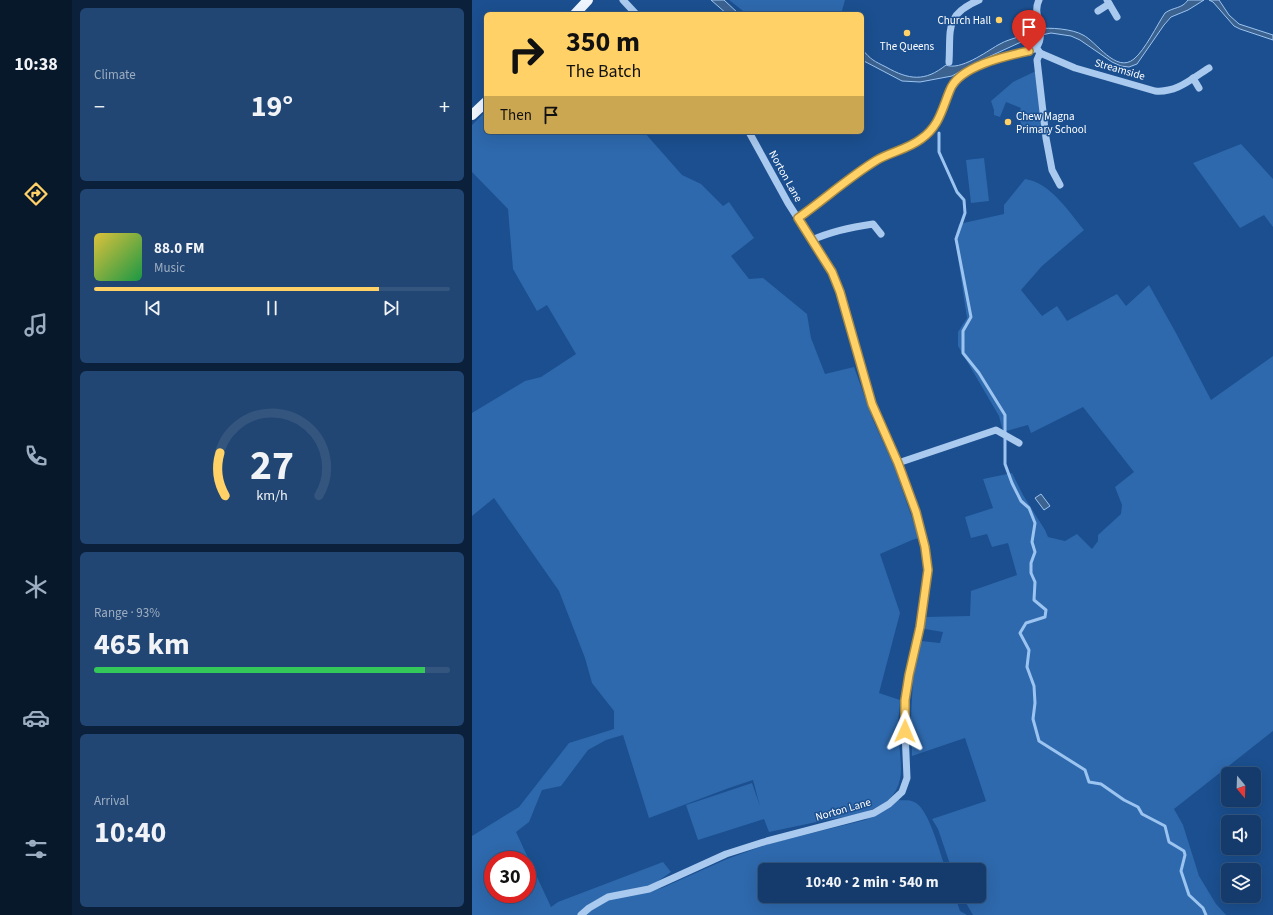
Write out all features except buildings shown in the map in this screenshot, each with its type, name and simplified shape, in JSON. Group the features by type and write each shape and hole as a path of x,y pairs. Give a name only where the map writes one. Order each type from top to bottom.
{"main road":[{"path":"577,12 588,0"},
{"path":"472,115 484,104"}],"street":[{"path":"623,0 634,12"},
{"path":"949,62 952,20 962,9 979,0"},
{"path":"1037,1 1041,38 1037,60 1046,138 1052,170 1060,185"},
{"path":"1098,11 1108,2 1117,16"},
{"path":"798,218 822,202 861,170 879,159 921,140 928,134 936,126 950,89 953,83 958,79 973,69 993,60 1029,51 1038,51"},
{"name":"Streamside","path":"1038,51 1075,68 1155,91 1165,92 1173,90 1208,68"},
{"path":"1193,78 1200,88"},
{"name":"Norton Lane","path":"581,915 589,908 608,897 649,889 726,854 767,841 874,813 889,804 902,792 907,778 905,700 920,627 928,570 925,547 916,512 898,463 876,414 840,292 832,272 788,203 750,134"},
{"path":"812,240 828,232 873,224 881,234"},
{"path":"898,463 996,430 1018,443"}],"shaded area":[{"path":"711,0 724,0 737,12 725,12"},
{"path":"729,0 845,0 842,12 744,12"},
{"path":"1188,0 1204,0 1188,10 1171,17 1137,64 1129,67 1121,66 1112,62 1080,40 1071,36 1051,33 1032,37 973,64 952,76 920,82 902,81 864,61 864,51 873,60 902,75 910,77 924,77 946,65 952,66 965,63 1008,40 1036,29 1048,28 1079,33 1088,38 1113,60 1127,63 1134,59 1142,50 1165,13 1186,3"},
{"path":"1209,0 1219,0 1229,15 1239,24 1273,35 1273,40 1234,26 1213,2"},
{"path":"1036,71 1042,133 1022,126 1018,115 1021,108 1006,102 1000,117 994,115 991,101 1013,82"},
{"path":"484,113 484,134 646,134 682,175 701,184 723,206 729,202 754,238 731,256 749,279 763,278 807,314 811,338 825,374 854,367 873,420 894,466 919,538 880,554 900,613 879,693 900,700 898,727 901,774 896,790 890,799 871,810 860,814 769,832 764,819 698,840 686,805 752,783 760,806 753,780 649,818 623,735 606,740 588,750 561,786 542,790 529,822 516,832 525,851 484,851 484,903 536,903 536,875 551,907 558,902 663,862 671,872 641,893 662,888 727,859 768,844 865,820 881,812 898,800 912,801 921,808 930,824 944,863 758,863 758,903 957,903 960,911 967,915 472,915 472,836 519,807 569,743 614,729 614,711 592,683 585,658 559,591 494,498 472,516 472,413 525,381 541,377 576,354 547,305 537,311 513,269 508,209 472,172 472,125"},
{"path":"1241,144 1273,179 1273,227 1264,215 1240,228 1193,163"},
{"path":"984,158 989,201 971,203 966,160"},
{"path":"1025,179 1043,186 1051,192 1084,230 1042,266 1021,290 1042,316 1057,306 1067,321 1117,294 1126,306 1149,285 1211,400 1273,356 1273,731 1227,767 1221,767 1221,772 1174,809 1183,825 1199,876 1216,904 1226,915 973,915 966,903 986,903 986,863 950,863 938,829 932,819 986,801 965,738 912,756 911,717 913,679 921,641 940,643 943,632 925,629 925,617 970,616 971,591 1017,575 1008,543 992,547 987,534 971,538 965,517 993,508 983,479 1012,473 1048,537 1065,541 1077,534 1092,549 1098,541 1098,535 1121,514 1122,505 1115,487 1134,472 1083,407 1031,433 1028,425 1003,432 999,416 958,346 958,332 967,318 955,238 959,224 1004,214 1004,205"},
{"path":"1041,494 1050,506 1044,510 1035,498"}],"waterway":[{"path":"939,133 939,152 957,192 964,200 965,213 956,239 971,317 963,331 963,353 979,373 1005,415 1005,464 1021,501 1029,508 1035,523 1032,542 1035,552 1031,563 1031,573 1035,582 1034,600 1046,610 1045,617 1026,623 1020,633 1029,650 1027,667 1034,686 1035,703 1033,719 1039,741 1085,770 1089,782 1101,784 1124,800 1138,807 1142,814 1165,826 1169,842 1184,851 1185,855 1181,871 1189,895 1203,908 1206,915"}],"place":[{"name":"Church Hall","path":"999,20"},
{"name":"The Queens","path":"907,33"},
{"name":"Chew Magna Primary School","path":"1008,122"}],"route":[{"path":"905,731 905,700 920,627 928,570 925,547 916,512 898,463 872,404 840,292 832,272 798,218 822,202 861,170 879,159 921,140 928,134 936,126 950,89 953,83 958,79 973,69 993,60 1029,51"}]}
